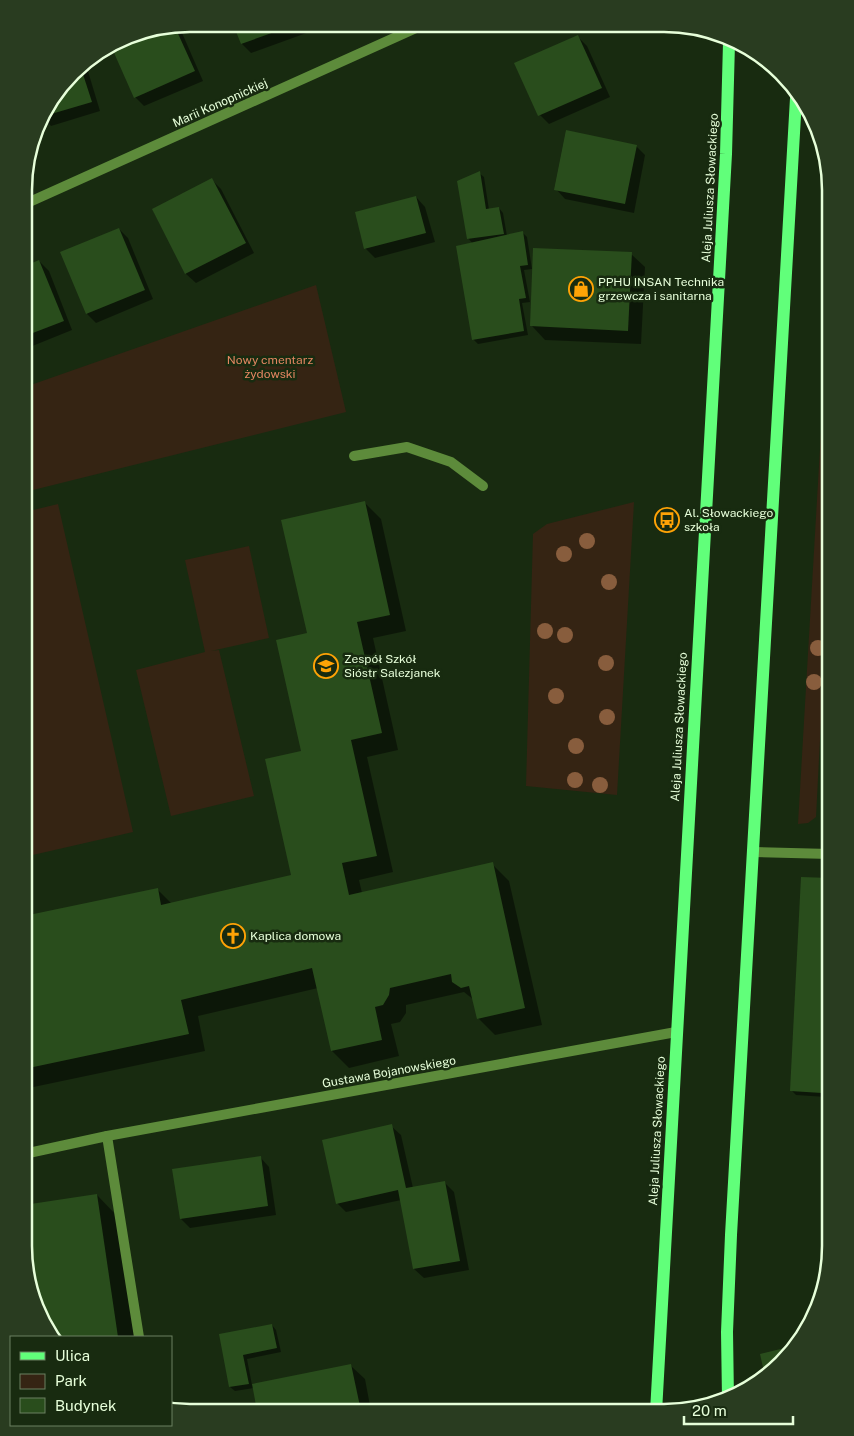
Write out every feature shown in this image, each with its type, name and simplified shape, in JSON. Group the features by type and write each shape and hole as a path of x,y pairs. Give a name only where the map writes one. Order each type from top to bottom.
{"main road":[{"name":"Aleja Juliusza Słowackiego","path":"656,1404 725,164 729,47"},
{"path":"728,1389 727,1332 730,1245 796,104"}],"street":[{"name":"Marii Konopnickiej","path":"32,201 407,32"},
{"path":"354,456 407,447 451,462 483,486"},
{"path":"753,852 821,854"},
{"name":"Gustawa Bojanowskiego","path":"32,1152 108,1136 676,1032"},
{"path":"108,1136 138,1336"}],"green space":[{"name":"Nowy cmentarz żydowski","path":"316,285 346,412 32,490 32,385"},
{"path":"822,418 822,711 816,817 808,823 798,824"},
{"path":"634,502 617,795 526,786 533,534 547,524"},
{"path":"58,504 133,832 32,855 32,510"},
{"path":"249,546 269,638 211,651 219,650 254,796 171,816 136,670 205,652 185,560"}],"building":[{"path":"236,32 275,32 241,44"},
{"path":"178,33 195,71 134,98 114,53 140,41"},
{"path":"578,35 602,88 538,116 514,63"},
{"path":"83,75 92,102 53,114 72,86"},
{"path":"566,130 637,145 625,204 554,190"},
{"path":"480,171 486,209 499,207 504,234 467,239 457,181"},
{"path":"212,178 246,243 185,274 152,209"},
{"path":"416,196 426,233 364,249 355,212"},
{"path":"119,228 145,290 86,314 60,252"},
{"path":"523,231 528,265 520,266 526,298 519,299 524,331 472,340 456,246"},
{"name":"PPHU INSAN Technika grzewcza i sanitarna","path":"533,248 632,252 628,331 530,326"},
{"path":"39,260 64,321 32,333 32,263"},
{"path":"365,501 390,615 357,622 382,733 351,740 377,856 342,863 349,895 493,862 525,1008 477,1019 469,986 461,988 452,982 451,974 390,988 389,995 383,1005 375,1007 382,1040 331,1051 312,968 181,1000 189,1034 32,1067 32,914 158,888 161,905 291,875 265,759 301,751 276,640 307,633 281,520"},
{"path":"801,877 821,878 821,1093 790,1091"},
{"path":"392,1124 406,1188 445,1181 460,1261 413,1269 398,1190 336,1204 322,1140"},
{"path":"261,1156 268,1206 180,1219 172,1169"},
{"path":"97,1194 118,1336 61,1336 45,1306 38,1287 32,1246 32,1204"},
{"path":"272,1324 277,1348 243,1355 249,1384 229,1387 219,1334"},
{"path":"783,1348 763,1368 760,1354"},
{"path":"351,1364 360,1404 256,1404 252,1384"}],"place":[{"name":"PPHU INSAN Technika grzewcza i sanitarna","path":"581,289"},
{"name":"Al. Słowackiego szkoła","path":"667,520"},
{"name":"Zespół Szkół Sióstr Salezjanek","path":"326,666"},
{"name":"Kaplica domowa","path":"233,936"}]}
